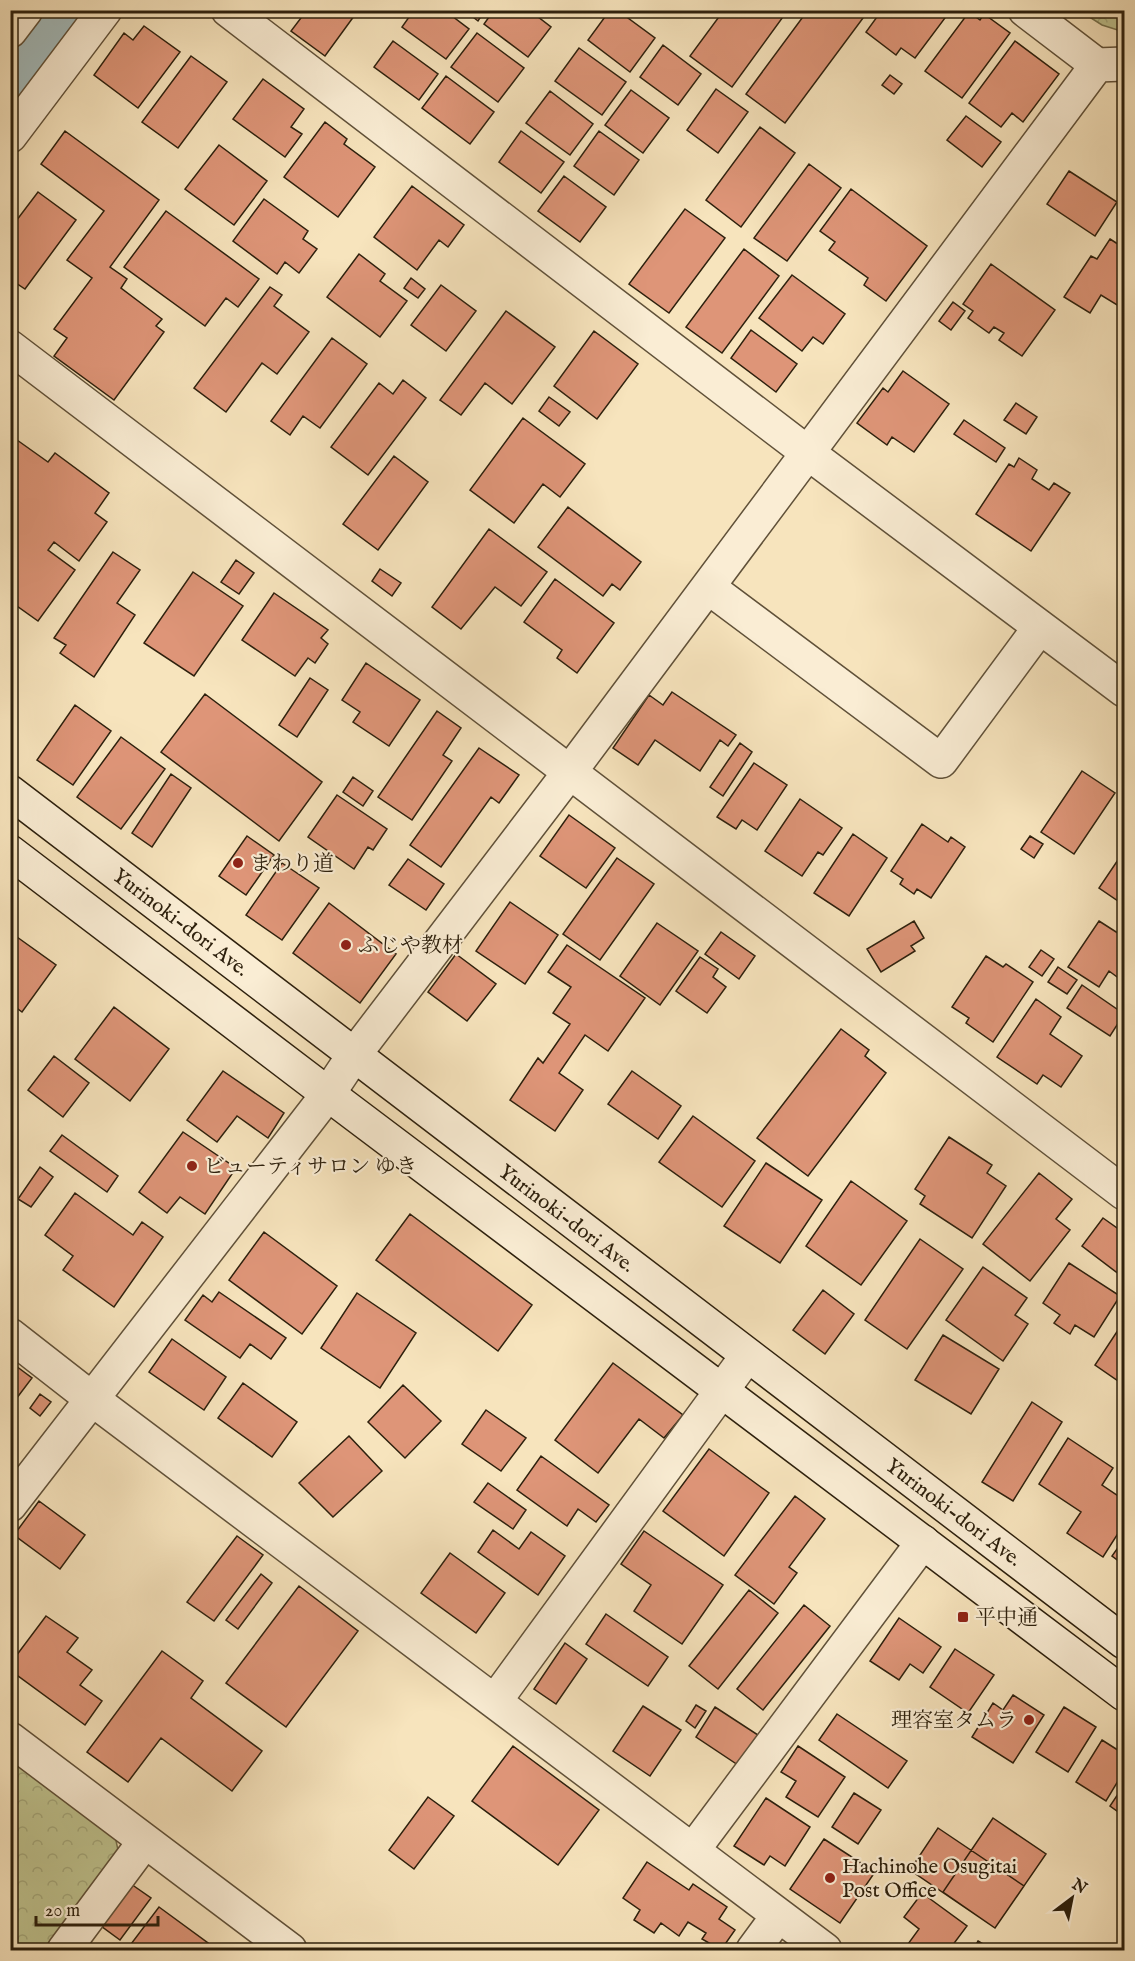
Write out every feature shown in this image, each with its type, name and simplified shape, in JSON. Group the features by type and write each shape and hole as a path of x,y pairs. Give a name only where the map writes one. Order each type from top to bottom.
{"street":[{"path":"10,31 26,10"},
{"path":"10,135 105,10"},
{"path":"228,10 808,453 1040,627 1123,686"},
{"path":"10,1505 328,1094 354,1055 570,773 808,453 1111,64 1025,10"},
{"path":"10,347 1125,1193"},
{"path":"708,587 941,761 1040,627"},
{"name":"Yurinoki-dori Ave.","path":"10,792 1125,1642"},
{"name":"Yurinoki-dori Ave.","path":"10,852 1125,1694"},
{"path":"10,1335 825,1950"},
{"path":"495,1701 747,1356"},
{"path":"693,1850 922,1542"},
{"path":"10,1739 290,1950"},
{"path":"64,1950 145,1841"},
{"path":"753,1950 778,1916"}],"green space":[{"path":"1080,11 1124,11 1124,32 1102,25"},
{"path":"10,1756 115,1836 118,1850 44,1950 11,1950"}],"building":[{"path":"307,10 355,10 357,12 325,56 291,31"},
{"path":"414,10 444,10 469,29 446,59 402,27"},
{"path":"464,10 485,10 478,21"},
{"path":"494,10 529,10 551,27 528,57 484,24"},
{"path":"610,10 617,10 655,38 630,72 588,40"},
{"path":"724,10 788,10 732,87 690,56"},
{"path":"808,10 869,10 785,123 746,94"},
{"path":"882,10 943,10 948,14 915,58 901,48 896,55 866,32"},
{"path":"969,12 980,20 984,14 1010,33 962,98 925,71"},
{"path":"144,26 180,52 138,108 94,75 124,33 133,40"},
{"path":"477,33 524,68 498,102 451,67"},
{"path":"393,41 438,74 419,100 374,67"},
{"path":"1015,41 1059,74 1023,122 1012,113 1001,127 969,103"},
{"path":"663,45 701,74 678,105 640,77"},
{"path":"579,48 626,82 602,115 555,81"},
{"path":"191,56 227,82 178,148 142,122"},
{"path":"890,75 902,84 894,94 882,85"},
{"path":"446,76 494,112 470,144 422,108"},
{"path":"263,79 304,109 291,127 302,134 285,157 233,119"},
{"path":"716,89 748,112 718,153 687,130"},
{"path":"631,90 669,118 643,153 605,125"},
{"path":"550,91 593,124 570,155 526,123"},
{"path":"966,116 1001,142 982,167 947,140"},
{"path":"325,122 347,139 344,144 375,167 338,217 284,177"},
{"path":"760,127 795,153 741,227 706,200"},
{"path":"65,131 159,200 110,267 127,279 121,288 162,319 156,326 164,332 114,400 54,356 67,338 54,329 92,278 67,260 104,211 41,164"},
{"path":"521,131 564,162 541,193 499,162"},
{"path":"599,131 639,160 614,195 574,166"},
{"path":"219,145 267,181 234,225 185,189"},
{"path":"809,164 841,188 787,261 754,238"},
{"path":"1069,171 1117,202 1095,236 1047,204"},
{"path":"564,176 606,207 580,242 538,211"},
{"path":"412,186 464,225 448,247 439,240 417,270 374,237"},
{"path":"851,189 927,246 886,301 864,285 868,278 829,250 835,242 820,231"},
{"path":"38,192 76,220 25,289 10,279 10,229"},
{"path":"264,199 308,231 303,239 317,249 299,273 285,262 277,274 233,241"},
{"path":"685,209 725,238 669,313 629,284"},
{"path":"166,211 259,279 238,307 226,298 205,326 124,267"},
{"path":"1110,239 1124,248 1124,304 1122,308 1101,295 1090,313 1064,297 1091,256 1097,259"},
{"path":"744,249 779,276 722,353 686,327"},
{"path":"359,254 385,274 380,281 407,301 380,337 327,297"},
{"path":"991,264 1055,310 1022,356 999,340 1004,333 994,327 989,333 968,318 973,311 963,304"},
{"path":"792,275 845,314 823,344 813,337 802,351 759,318"},
{"path":"411,278 425,289 418,298 404,288"},
{"path":"441,285 476,311 446,351 411,325"},
{"path":"270,287 282,295 274,306 309,332 277,374 262,363 226,412 194,388"},
{"path":"953,302 965,311 951,330 939,321"},
{"path":"506,311 555,347 512,404 485,383 461,415 440,400"},
{"path":"751,330 797,364 776,392 731,358"},
{"path":"594,331 638,364 597,419 554,386"},
{"path":"332,338 367,364 320,428 303,416 290,435 271,421"},
{"path":"903,371 949,404 914,452 892,437 887,445 857,423 883,388 888,392"},
{"path":"403,380 426,398 368,475 331,447 379,383 393,394"},
{"path":"549,397 570,412 559,426 539,411"},
{"path":"1016,403 1037,417 1026,434 1004,420"},
{"path":"523,418 585,464 560,497 543,484 514,523 470,490"},
{"path":"964,420 1005,448 996,462 954,434"},
{"path":"10,435 48,462 55,453 109,493 95,513 107,522 79,561 54,542 48,550 75,570 38,621 10,601"},
{"path":"394,456 428,482 378,550 343,524"},
{"path":"1019,458 1037,470 1032,479 1049,490 1054,483 1070,493 1031,551 976,514 1009,464 1014,467"},
{"path":"568,507 641,562 620,590 612,584 603,596 538,547"},
{"path":"489,529 547,572 521,606 495,587 461,629 432,607"},
{"path":"113,552 140,570 117,603 135,615 94,677 60,653 66,645 54,638"},
{"path":"236,560 254,573 239,594 221,582"},
{"path":"380,569 401,583 392,596 372,581"},
{"path":"193,572 243,606 194,676 144,643"},
{"path":"555,579 614,623 577,673 557,658 562,650 524,622"},
{"path":"274,593 328,630 321,638 328,644 315,663 308,658 295,676 242,640"},
{"path":"366,663 420,700 389,746 353,722 360,712 342,700"},
{"path":"310,678 328,690 297,737 279,725"},
{"path":"672,692 736,735 728,746 720,740 700,771 655,740 638,765 613,748 649,695 663,705"},
{"path":"205,694 322,782 279,841 161,752"},
{"path":"75,705 111,731 73,785 37,760"},
{"path":"437,711 461,728 443,755 452,761 412,820 378,797"},
{"path":"121,737 165,769 121,829 77,797"},
{"path":"740,743 752,752 723,796 710,787"},
{"path":"479,748 519,775 499,803 491,797 441,867 410,845"},
{"path":"754,763 787,785 757,830 742,820 736,829 717,817"},
{"path":"1082,771 1115,793 1074,854 1041,832"},
{"path":"171,774 191,788 152,847 132,833"},
{"path":"353,777 373,791 363,806 343,792"},
{"path":"337,795 387,829 373,850 368,847 354,869 308,837"},
{"path":"800,799 842,828 823,855 818,852 802,876 765,851"},
{"path":"569,815 615,848 586,888 540,856"},
{"path":"922,824 948,842 951,837 965,847 931,898 917,889 914,894 900,884 903,879 891,871"},
{"path":"853,834 887,858 849,916 814,893"},
{"path":"247,836 274,855 246,895 219,876"},
{"path":"1030,836 1043,844 1034,858 1021,849"},
{"path":"1124,851 1124,905 1099,888"},
{"path":"617,858 654,884 600,960 563,934"},
{"path":"408,859 444,884 426,910 389,885"},
{"path":"282,863 319,888 282,940 246,915"},
{"path":"510,902 558,935 525,984 476,951"},
{"path":"329,903 396,954 360,1003 293,953"},
{"path":"914,921 924,938 911,946 915,951 881,972 867,949"},
{"path":"1099,921 1124,937 1124,982 1109,971 1099,987 1068,967"},
{"path":"657,923 698,951 660,1005 620,976"},
{"path":"10,932 56,965 22,1012 10,1003"},
{"path":"721,932 755,956 739,979 705,954"},
{"path":"567,945 645,998 608,1051 585,1035 559,1073 583,1090 555,1131 510,1100 538,1058 543,1063 570,1024 553,1013 571,987 548,972"},
{"path":"1041,950 1054,959 1042,976 1029,967"},
{"path":"456,954 496,984 467,1021 428,992"},
{"path":"986,956 1003,967 1006,964 1033,982 993,1042 966,1023 969,1018 952,1007"},
{"path":"700,957 718,969 713,977 726,987 707,1013 676,991"},
{"path":"1058,967 1077,980 1067,994 1048,982"},
{"path":"1082,985 1124,1014 1110,1036 1067,1008"},
{"path":"1036,999 1061,1017 1050,1034 1082,1056 1061,1087 1043,1075 1037,1084 997,1057"},
{"path":"114,1007 169,1049 130,1101 75,1059"},
{"path":"841,1029 869,1050 865,1056 886,1073 808,1176 757,1138"},
{"path":"54,1056 89,1083 63,1117 28,1090"},
{"path":"223,1071 284,1113 268,1138 237,1116 217,1142 187,1120"},
{"path":"632,1071 681,1106 658,1139 608,1104"},
{"path":"693,1116 755,1161 722,1207 659,1162"},
{"path":"183,1132 236,1168 205,1214 180,1197 167,1213 139,1192"},
{"path":"62,1135 118,1176 107,1192 50,1151"},
{"path":"949,1137 992,1165 987,1173 1006,1186 972,1238 920,1204 925,1196 915,1189"},
{"path":"766,1163 822,1200 780,1263 724,1226"},
{"path":"40,1167 53,1177 31,1207 18,1199"},
{"path":"1039,1173 1072,1199 1056,1219 1070,1230 1030,1281 983,1244"},
{"path":"851,1181 907,1221 861,1285 806,1246"},
{"path":"75,1193 133,1235 142,1222 163,1237 114,1307 63,1270 73,1256 45,1235"},
{"path":"410,1214 532,1305 498,1351 376,1260"},
{"path":"1103,1218 1124,1233 1124,1278 1082,1246"},
{"path":"264,1232 337,1286 302,1334 229,1280"},
{"path":"920,1239 963,1269 907,1349 865,1320"},
{"path":"1069,1263 1120,1296 1094,1337 1075,1325 1070,1334 1054,1323 1060,1315 1043,1303"},
{"path":"983,1267 1027,1298 1015,1315 1028,1324 1003,1361 946,1320"},
{"path":"823,1290 854,1314 825,1354 793,1330"},
{"path":"219,1292 286,1338 271,1359 250,1344 240,1358 185,1320 203,1295 212,1302"},
{"path":"357,1293 416,1333 380,1388 321,1348"},
{"path":"1124,1321 1124,1385 1095,1365"},
{"path":"943,1335 999,1369 971,1414 915,1380"},
{"path":"172,1339 226,1377 204,1410 149,1372"},
{"path":"613,1363 683,1415 664,1438 639,1419 598,1473 555,1440"},
{"path":"16,1366 32,1378 13,1403 10,1400 10,1374"},
{"path":"243,1383 297,1422 272,1457 218,1418"},
{"path":"403,1385 441,1421 405,1458 368,1422"},
{"path":"40,1394 51,1402 40,1416 30,1408"},
{"path":"1032,1402 1062,1422 1013,1501 982,1482"},
{"path":"486,1410 526,1438 501,1471 462,1444"},
{"path":"349,1436 382,1471 333,1517 299,1483"},
{"path":"1068,1438 1113,1468 1102,1485 1124,1500 1124,1524 1103,1557 1067,1533 1081,1512 1039,1484"},
{"path":"709,1449 769,1493 724,1556 663,1511"},
{"path":"541,1456 609,1505 596,1522 578,1509 567,1526 517,1490"},
{"path":"488,1483 526,1510 513,1529 474,1502"},
{"path":"795,1496 825,1519 789,1567 797,1573 774,1604 735,1575"},
{"path":"39,1501 85,1535 60,1569 14,1535"},
{"path":"493,1530 519,1549 531,1532 565,1556 538,1595 478,1552"},
{"path":"644,1531 723,1585 682,1644 634,1611 651,1585 621,1564"},
{"path":"237,1536 263,1555 214,1621 187,1602"},
{"path":"1124,1539 1124,1565 1112,1556"},
{"path":"450,1553 505,1593 476,1633 421,1593"},
{"path":"261,1574 272,1583 238,1629 226,1620"},
{"path":"299,1586 358,1631 286,1727 226,1683"},
{"path":"749,1590 778,1613 718,1689 689,1666"},
{"path":"804,1605 830,1626 763,1710 737,1689"},
{"path":"606,1614 668,1657 648,1686 586,1644"},
{"path":"46,1616 78,1638 67,1652 92,1670 80,1685 102,1701 85,1725 10,1670 10,1664"},
{"path":"899,1618 941,1647 923,1673 910,1664 899,1680 870,1661"},
{"path":"565,1643 587,1659 556,1704 534,1689"},
{"path":"955,1649 994,1675 968,1713 930,1687"},
{"path":"162,1651 203,1681 191,1698 262,1751 232,1791 161,1738 128,1782 87,1752"},
{"path":"1013,1695 1044,1715 1013,1763 972,1737 993,1703 1003,1710"},
{"path":"696,1705 706,1711 695,1728 686,1721"},
{"path":"643,1706 681,1730 650,1776 613,1751"},
{"path":"715,1707 758,1735 738,1765 696,1737"},
{"path":"1064,1707 1096,1727 1068,1772 1036,1752"},
{"path":"837,1714 907,1761 888,1788 819,1740"},
{"path":"1102,1740 1124,1754 1124,1771 1106,1801 1076,1782"},
{"path":"513,1746 599,1810 558,1865 472,1801"},
{"path":"798,1746 845,1777 818,1817 786,1797 796,1781 781,1772"},
{"path":"1124,1785 1124,1816 1110,1806"},
{"path":"854,1793 881,1810 858,1844 832,1827"},
{"path":"428,1797 454,1816 414,1869 389,1850"},
{"path":"766,1798 810,1827 785,1866 770,1856 764,1865 734,1846"},
{"path":"993,1818 1046,1854 995,1928 943,1892"},
{"path":"938,1828 1024,1886 995,1928 910,1870"},
{"path":"824,1839 875,1872 840,1923 790,1889"},
{"path":"647,1862 689,1890 693,1884 727,1907 719,1919 735,1930 721,1950 702,1939 706,1933 688,1922 679,1936 661,1923 654,1933 634,1920 640,1910 623,1898"},
{"path":"131,1884 151,1898 120,1940 101,1926"},
{"path":"922,1893 967,1926 949,1950 916,1950 908,1944 919,1929 904,1917"},
{"path":"159,1907 208,1943 202,1950 140,1950 131,1944"},
{"path":"978,1941 993,1950 973,1950"}],"waterway":[{"path":"10,86 68,10"}],"place":[{"name":"まわり道","path":"238,863"},
{"name":"ふじや教材","path":"346,945"},
{"name":"ビューティサロン ゆき","path":"192,1166"},
{"name":"平中通","path":"963,1617"},
{"name":"理容室タムラ","path":"1029,1720"},
{"name":"Hachinohe Osugitai Post Office","path":"830,1878"}]}
